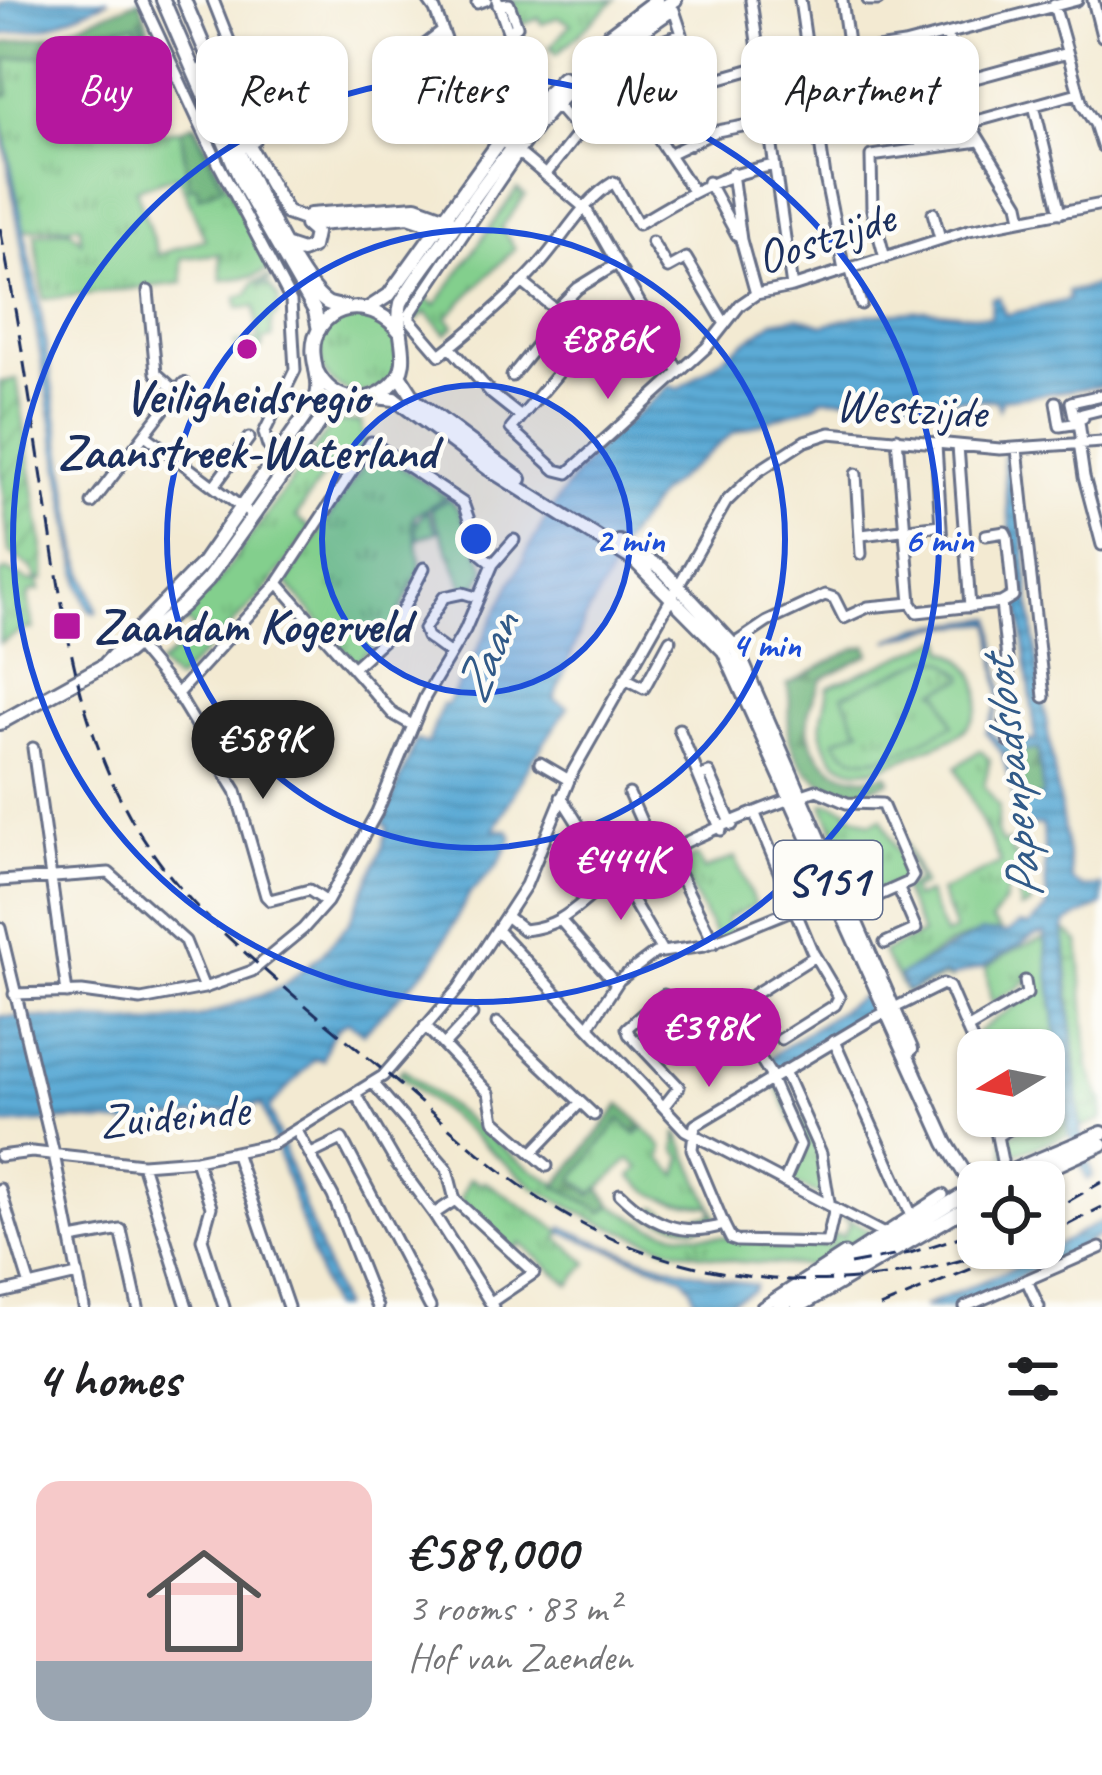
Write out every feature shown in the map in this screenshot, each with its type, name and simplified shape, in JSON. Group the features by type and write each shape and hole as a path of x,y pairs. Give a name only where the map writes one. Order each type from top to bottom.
{"main road":[{"path":"163,0 243,185 313,308 320,330"},
{"path":"180,0 200,36"},
{"path":"180,0 227,129 287,246 326,302 368,308 391,320 402,338"},
{"path":"368,308 389,295 586,55 656,0"},
{"path":"510,147 602,51 676,0"},
{"path":"251,144 279,204 315,233 314,244 305,250 287,246"},
{"path":"252,144 282,196 301,212 322,216 416,207 447,224"},
{"path":"300,220 323,225 410,216 447,224"},
{"path":"374,397 400,376 404,355 398,315 401,303 447,224"},
{"path":"248,512 279,454 318,398 314,347 320,330 340,311 353,308"},
{"path":"0,719 106,664 134,642 248,512 327,412 345,398 327,387 316,370"},
{"name":"S151","path":"400,376 416,400 541,497"},
{"name":"S151","path":"345,398 395,399 454,445 631,553 675,590 730,648 850,903 890,1009"},
{"name":"S151","path":"796,796 833,893 964,1161"},
{"path":"1045,1161 1099,1139"},
{"path":"1051,1161 1064,1153"},
{"path":"779,1307 957,1202"},
{"path":"798,1307 957,1204"}],"street":[{"path":"142,0 219,165 290,297 295,370 264,433 268,446 279,454"},
{"path":"213,0 227,36"},
{"path":"752,0 758,36"},
{"path":"800,0 805,36"},
{"path":"842,0 847,36"},
{"path":"868,0 878,0"},
{"path":"937,36 1078,0"},
{"path":"1093,0 1102,36"},
{"path":"433,1 445,36"},
{"path":"497,2 510,35 525,32"},
{"path":"1054,3 1078,93 1102,146"},
{"path":"674,10 682,34 606,61 639,34 674,10"},
{"path":"436,36 443,31"},
{"path":"979,77 1067,53"},
{"path":"979,120 1078,93"},
{"path":"572,94 510,147 410,314 440,355 522,282 596,192 614,182 638,224 708,182 775,165"},
{"path":"1034,105 1060,214"},
{"path":"558,107 572,123"},
{"path":"671,153 717,130 741,126"},
{"path":"979,141 1019,204 1022,218"},
{"path":"507,144 586,209 678,370"},
{"path":"546,173 572,144"},
{"path":"663,144 693,191"},
{"path":"773,144 792,287"},
{"path":"820,144 847,269 861,304"},
{"path":"921,144 921,149"},
{"path":"885,257 872,210 869,160 875,153 957,144"},
{"path":"733,172 741,240 756,294"},
{"path":"708,182 741,240"},
{"name":"Oostzijde","path":"521,417 512,432 563,474 707,346 756,294 792,287 940,238 1102,204"},
{"path":"933,212 940,238"},
{"path":"652,242 668,268 686,258 724,325"},
{"path":"512,376 544,336 556,310 578,288 617,264"},
{"path":"522,282 556,310"},
{"path":"92,503 180,387 156,373 148,291"},
{"path":"450,347 492,394 521,417 576,352 645,314"},
{"path":"1082,425 1071,402 1102,395"},
{"path":"1056,402 1060,427 1082,425"},
{"path":"1102,410 1082,414 1084,477 1102,545"},
{"name":"Westzijde","path":"278,1142 373,1083 460,988 526,885 569,780 675,590 729,498 762,468 805,441 830,433 1008,449 1102,442"},
{"path":"145,435 248,512"},
{"path":"214,486 249,438"},
{"path":"897,438 911,603 917,612 1001,603 1013,596 1007,536 1005,532 986,535"},
{"path":"177,694 278,583 371,442 463,502 482,554 493,564"},
{"path":"936,444 943,544"},
{"path":"958,446 970,607"},
{"path":"1008,449 1044,697"},
{"path":"856,474 861,554"},
{"path":"938,488 960,488"},
{"path":"862,535 940,525"},
{"path":"0,989 141,1000 204,988 252,971 303,929 327,902 392,782 412,725 465,630 493,564 514,540"},
{"path":"354,667 390,634 424,568"},
{"path":"278,583 393,714 412,725"},
{"path":"449,653 427,637 424,629 444,597 463,593 476,597"},
{"path":"730,648 767,622 832,595 844,618 868,607 911,603"},
{"path":"1001,603 1012,706 1005,722 1009,742"},
{"name":"Westzijde","path":"625,678 644,688 670,640"},
{"path":"134,642 177,694 236,791 266,896 270,900 309,890 327,902"},
{"path":"679,729 726,827"},
{"path":"33,748 67,993"},
{"path":"540,764 569,780"},
{"path":"506,916 524,930 562,921 616,878 817,790 848,803 882,804 913,876 860,904 850,903"},
{"path":"629,794 714,943"},
{"path":"561,797 662,951"},
{"path":"755,814 815,956 838,993 835,1004 781,1039"},
{"path":"0,881 110,874 184,941 204,988"},
{"path":"885,943 916,928 898,887"},
{"path":"589,1026 616,984 662,951 714,943 833,893"},
{"path":"562,921 616,984"},
{"path":"0,928 54,1154 84,1307"},
{"path":"497,930 685,1128 884,1234"},
{"path":"753,995 815,956"},
{"path":"685,1128 890,1009 944,985 967,1029 1027,994 1025,981"},
{"path":"664,1105 679,1087 627,1028 664,995 715,1050 757,1053 800,1144 784,1182"},
{"path":"444,1045 472,1015"},
{"path":"497,1023 594,1115"},
{"path":"425,1026 489,1093 494,1120 547,1166"},
{"path":"834,1041 912,1216"},
{"path":"685,1128 728,1235 737,1241 823,1245 830,1240 832,1205 821,1153 784,1071"},
{"path":"356,1094 395,1161 492,1304 533,1275 455,1200 446,1169 373,1083"},
{"path":"532,1153 579,1104"},
{"path":"297,1131 333,1196 377,1307"},
{"path":"997,1137 1002,1161"},
{"path":"311,1154 342,1139 426,1306"},
{"name":"Zuideinde","path":"0,1156 25,1152 142,1164 196,1160 278,1142"},
{"path":"236,1151 288,1307"},
{"path":"196,1160 211,1207 202,1239 224,1307"},
{"path":"142,1164 187,1307"},
{"path":"0,1189 30,1286"},
{"path":"620,1194 643,1216 665,1226 693,1230 724,1226"},
{"path":"761,1307 943,1195"},
{"path":"434,1214 455,1200"},
{"path":"71,1239 121,1230 138,1307"},
{"path":"979,1307 1082,1261 1101,1247"},
{"path":"0,1293 77,1275"},
{"path":"965,1307 1028,1284"},
{"path":"1028,1284 1039,1307"}],"green space":[{"path":"140,0 151,36 140,19 145,36 137,36 136,24 67,34 67,29"},
{"path":"506,0 615,0 557,54 550,47 571,24 558,17 522,25 514,4"},
{"path":"137,24 138,36 67,36"},
{"path":"36,37 36,56 6,59 9,95 0,96 0,44"},
{"path":"36,56 36,144 172,144 172,131 181,130 189,187 202,144 206,144 271,269 222,280 219,254 181,258 183,283 44,299 35,234 70,229 81,241 80,225 24,230 0,112 0,96 9,94 6,59","holes":["178,175 205,239 158,255 136,189"]},
{"path":"193,124 196,144 203,144 223,186 199,197 198,187 189,187 181,130"},
{"path":"517,189 525,196 501,228 515,248 447,317 454,326 446,334 426,312 416,321 414,312 423,297 436,305"},
{"path":"269,277 258,285 269,285 279,299 277,315 271,320 272,338 263,339 262,348 236,354 235,343 258,340 255,307 238,308 237,297 248,294 254,282"},
{"path":"360,313 388,325 400,353 388,381 360,393 332,381 320,353 332,325"},
{"path":"17,379 44,554 44,579 38,580 31,568 9,552 0,464 0,382"},
{"path":"334,422 361,422 365,449 348,474 331,464 296,517 311,529 263,594 176,681 159,665 197,633 187,621 150,653 148,644 216,584"},
{"path":"374,450 447,496 414,516 414,525 427,510 437,532 418,539 414,527 421,567 394,625 355,664 286,582"},
{"path":"449,499 459,510 486,569 473,594 465,590 431,509"},
{"path":"7,570 31,582 38,580 40,590 31,591 28,597 33,629 0,643 0,574"},
{"path":"944,638 946,650 965,663 977,682 978,705 968,726 945,742 893,763 866,769 841,765 822,733 828,687"},
{"path":"944,638 946,650 972,672 979,693 975,716 963,731 866,770 841,765 824,741 828,687","holes":["930,658 945,661 964,675 936,691 953,725 891,755 874,758 845,752 834,740 861,729 843,695"]},
{"path":"867,646 870,654 821,679 808,716 813,746 831,767 857,777 887,774 890,781 850,795 819,781 797,756 789,735 787,685"},
{"path":"1038,749 1043,796 1028,801 1020,795 1005,751"},
{"path":"980,750 990,760 984,786 999,807 997,833 1002,843 1010,842 1012,854 1020,857 1031,905 1020,909 1017,873 1011,873 1004,903 991,921 1002,932 962,939 923,961 900,977 945,974 952,980 945,977 906,993 882,952 922,934 902,889 918,881 898,834 901,832 923,885 911,890 914,898 927,893 945,935 955,931 940,892 1001,863 956,767"},
{"path":"823,804 871,823 882,818 909,878 862,897"},
{"path":"697,856 704,870 735,857 755,905 726,919 732,934 718,941 680,868"},
{"path":"1064,929 1079,942 1089,1069 1102,1102 1102,1120 1081,1128"},
{"path":"1045,938 1056,1029 982,1029 1032,994 1028,978 991,1003 986,968"},
{"path":"403,1069 520,1162 603,1212 612,1205 650,1226 677,1233 829,1246 834,1234 843,1236 850,1223 839,1214 871,1231 812,1266 739,1262 669,1248 598,1222 535,1188 399,1074"},
{"path":"783,1078 820,1155 824,1197 791,1182 803,1145 775,1082"},
{"path":"621,1104 644,1127 635,1134 620,1119 574,1178 591,1195 599,1188 612,1205 604,1212 556,1186"},
{"path":"620,1119 637,1134 644,1127 663,1148 661,1159 678,1175 683,1158 676,1150 677,1132 719,1222 694,1228 648,1217 656,1207 681,1218 712,1215 711,1206 678,1202 649,1191 631,1177 640,1168 630,1159 594,1194 573,1178"},
{"path":"1006,1137 1063,1137 1005,1157"},
{"path":"470,1178 484,1181 562,1232 558,1238 588,1263 570,1285 520,1243 513,1251 460,1199"}],"water":[{"path":"10,0 109,0 47,27 0,35 0,4"},
{"path":"0,119 38,294 79,558 95,613 89,610 80,586"},
{"name":"Zaan","path":"1102,284 1102,386 1003,399 999,409 996,400 822,398 817,404 733,433 660,493 613,556 610,574 585,620 554,699 568,707 494,830 508,830 512,838 498,865 470,893 434,961 363,1033 349,1022 339,1027 323,1060 315,1059 269,1108 341,1307 330,1307 262,1105 157,1121 156,1126 74,1120 0,1125 0,1016 151,1023 200,1017 280,988 320,956 349,923 382,849 388,826 383,824 416,740 428,744 442,704 446,706 464,676 546,519 586,462 669,386 679,389 774,321 798,317 823,325 863,315 927,310 991,317 992,298 999,297 1005,315 1069,300 1068,292"},
{"name":"Papenpadsloot","path":"1010,454 1014,456 1038,670 1072,881 1084,888 1102,886 1102,905 1068,922 1063,930 1079,1124 1093,1176 1087,1180 1068,1131 1065,1029 1056,1029 1045,933 982,967 950,977 945,974 909,990 899,976 981,932 1007,933 1020,924 1029,926 1047,909 1043,825 1021,825 1002,753 986,733 1000,700 992,623 936,627 888,641 917,628 993,618 1002,694 990,732 1003,744 1036,740 1003,455","holes":["1039,749 1043,796 1028,801 1020,795 1005,752"]},
{"path":"865,994 868,1012 779,1068 774,1066 771,1057"},
{"path":"1102,1221 1102,1234 1065,1256 1065,1241"},
{"path":"563,1227 657,1262 755,1285 719,1307 697,1307 691,1287 681,1276 562,1232"},
{"path":"1011,1269 1037,1269 953,1307 923,1307"}],"railway":[{"path":"0,228 66,625 91,726 132,820 199,909 486,1159 546,1203 598,1232 709,1270 767,1278 885,1276 957,1261"},
{"path":"1065,1203 1102,1182"},
{"path":"1065,1226 1102,1207"},
{"path":"850,1264 957,1238"},
{"path":"880,1307 971,1269"}],"place":[{"name":"Veiligheidsregio Zaanstreek-Waterland","path":"247,349"},
{"name":"Zaandam Kogerveld","path":"67,626"}]}
